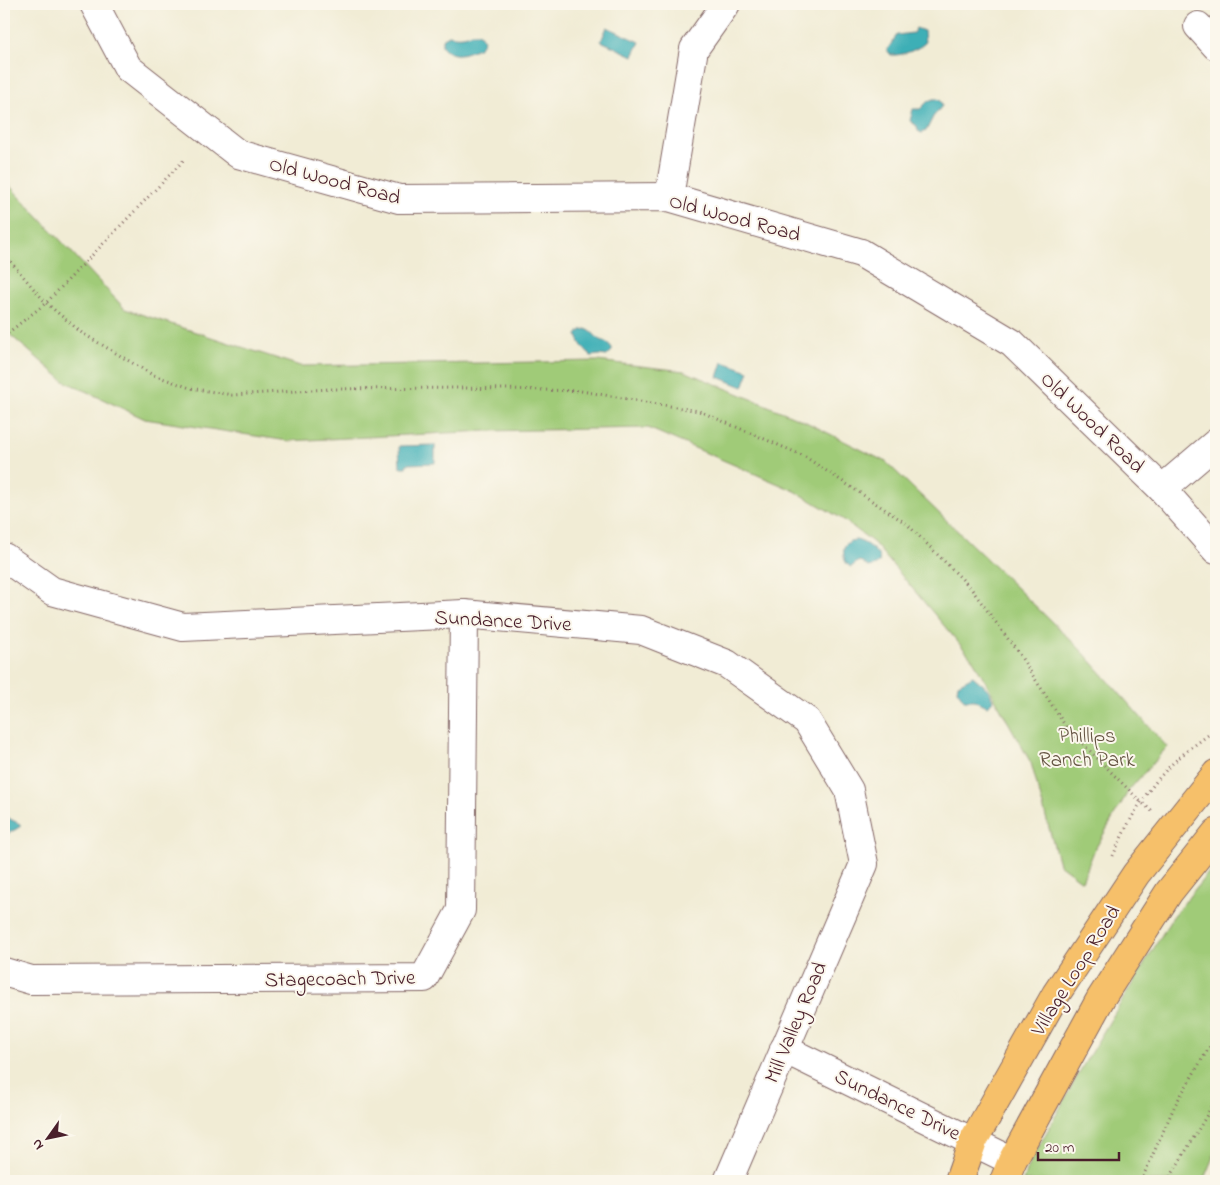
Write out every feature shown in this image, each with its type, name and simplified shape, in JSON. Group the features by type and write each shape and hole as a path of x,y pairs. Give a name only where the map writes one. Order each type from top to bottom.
{"main road":[{"name":"Village Loop Road","path":"959,1181 973,1140 1056,994 1136,874 1216,774"},
{"name":"Village Loop Road","path":"1008,1171 1100,998 1170,892 1216,833"}],"street":[{"name":"Old Wood Road","path":"94,4 128,68 238,154 399,199 669,197 861,253 1012,343 1162,489 1216,550"},
{"path":"669,197 694,49 726,4"},
{"path":"1198,26 1216,46"},
{"path":"1162,489 1216,443"},
{"name":"Sundance Drive","path":"4,557 52,591 183,627 464,614 641,630 727,664 807,721 849,790 864,864"},
{"name":"Stagecoach Drive","path":"4,972 31,980 424,978 461,910 464,614"},
{"name":"Mill Valley Road","path":"728,1181 864,864"},
{"name":"Sundance Drive","path":"784,1049 973,1140 1008,1171"}],"path":[{"path":"4,336 46,303 184,160"},
{"path":"4,254 46,303 82,333 152,374 190,388 232,395 329,389 464,388 581,390 699,411 804,456 907,524 970,587 1019,654 1066,726 1141,802 1174,827"},
{"path":"1141,1181 1175,1105 1216,1036"},
{"path":"1168,1181 1207,1115 1216,1094"}],"green space":[{"name":"Phillips Ranch Park","path":"4,180 125,309 300,366 597,361 684,371 802,420 886,462 1082,651 1167,747 1129,790 1094,851 1082,881 1059,864 1031,763 974,661 874,543 844,520 795,491 648,428 487,431 288,441 145,419 64,381 8,333 4,327"},
{"path":"1216,863 1216,1150 1203,1181 1023,1181 1027,1168 1084,1064 1172,918"}],"water":[{"path":"607,27 640,42 633,56 601,41"},
{"path":"916,28 924,31 925,43 909,52 891,55 887,50 897,35 913,33"},
{"path":"479,33 484,40 482,45 476,49 457,54 451,53 442,46 442,39 449,35 461,36"},
{"path":"933,99 938,99 942,106 933,117 926,131 922,133 910,121 913,109 920,109"},
{"path":"586,329 611,346 612,351 607,356 591,356 584,349 577,335 581,330"},
{"path":"723,362 749,371 743,387 718,377"},
{"path":"435,445 435,463 407,464 406,467 400,467 399,446"},
{"path":"856,540 873,549 877,554 879,562 876,565 868,567 859,561 851,567 849,566 844,558 845,545 850,541"},
{"path":"973,676 990,692 993,701 987,706 975,700 964,700 957,690 958,684"},
{"path":"4,816 20,824 20,827 4,834"}]}
